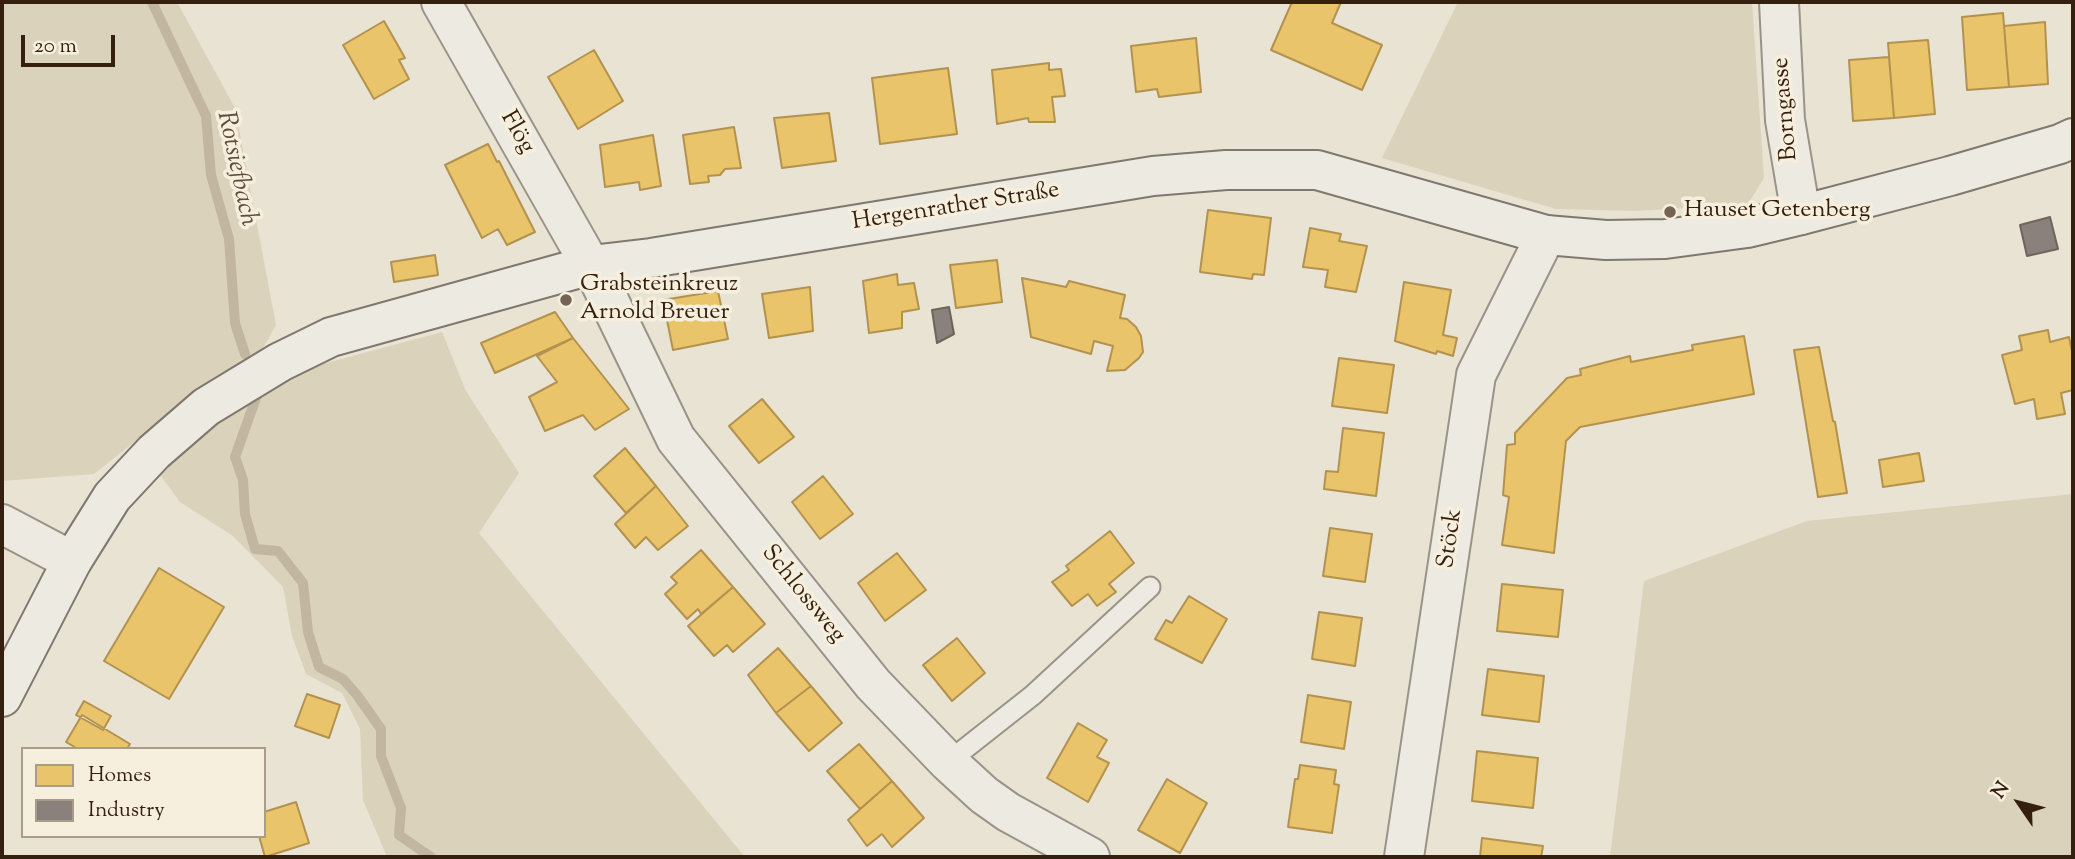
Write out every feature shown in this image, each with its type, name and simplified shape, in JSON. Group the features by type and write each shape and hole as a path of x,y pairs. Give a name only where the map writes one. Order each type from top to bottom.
{"street":[{"name":"Flög","path":"441,2 591,265"},
{"name":"Borngasse","path":"1779,2 1785,120 1801,215"},
{"name":"Hergenrather Straße","path":"2,697 72,561 112,497 154,452 205,407 280,362 331,337 591,265 651,258 1153,176 1226,170 1317,170 1546,235 1606,240 1665,239 1747,228 1801,215 1950,176 2073,138"},
{"name":"Stöck","path":"1404,857 1476,375 1546,235"},
{"name":"Schlossweg","path":"591,265 676,439 873,684 947,762 984,795 1008,812 1090,857"},
{"path":"2,524 72,561"}],"lane":[{"path":"947,762 1033,695 1150,587"}],"shaded area":[{"path":"2,2 177,2 235,108 276,325 259,355 181,405 94,474 2,481"},
{"path":"1458,2 1752,2 1764,178 1748,204 1637,211 1556,209 1382,158"},
{"path":"442,332 466,391 519,473 479,533 745,857 387,857 363,800 360,729 342,693 306,674 292,636 283,587 233,536 180,502 160,475 208,428 315,366"},
{"path":"2073,494 2073,857 1610,857 1644,581 1807,521"}],"building: Homes":[{"path":"1292,2 1341,2 1332,23 1382,45 1362,90 1271,50"},
{"path":"2003,13 2009,87 1967,90 1962,17"},
{"path":"384,21 405,58 399,60 409,79 374,99 343,45"},
{"path":"2045,22 2048,84 2009,87 2004,26"},
{"path":"1196,38 1201,92 1159,97 1157,89 1136,92 1131,46"},
{"path":"1928,40 1935,114 1894,118 1888,43"},
{"path":"594,50 623,101 578,129 548,77"},
{"path":"1889,57 1894,118 1853,121 1849,60"},
{"path":"1049,63 1049,70 1061,69 1065,96 1052,97 1055,122 1029,122 1028,118 997,124 992,70"},
{"path":"948,68 957,134 880,144 872,78"},
{"path":"829,113 836,161 782,168 774,118"},
{"path":"734,127 741,168 725,169 720,175 708,176 709,182 690,184 683,135"},
{"path":"653,135 661,186 640,190 639,182 605,187 600,145"},
{"path":"488,144 535,232 507,245 498,229 482,238 445,165"},
{"path":"1208,210 1271,218 1264,275 1253,274 1252,279 1200,272"},
{"path":"1310,228 1341,234 1339,241 1367,246 1356,292 1325,287 1328,270 1303,267"},
{"path":"435,255 438,275 394,282 391,262"},
{"path":"997,260 1002,302 956,308 950,265"},
{"path":"897,274 898,285 914,283 919,309 902,312 902,328 869,333 863,281"},
{"path":"1022,278 1066,287 1069,281 1125,295 1120,318 1127,319 1136,327 1141,336 1143,352 1125,370 1107,371 1113,346 1094,341 1091,354 1031,337"},
{"path":"1404,282 1451,290 1443,335 1457,338 1453,356 1437,351 1436,354 1395,341"},
{"path":"810,287 813,331 769,338 762,294"},
{"path":"718,291 728,339 673,350 663,300"},
{"path":"555,312 573,338 495,373 481,343"},
{"path":"2048,330 2050,342 2069,337 2073,356 2073,390 2061,393 2065,414 2037,419 2034,399 2015,404 2002,355 2022,350 2019,336"},
{"path":"1744,336 1754,394 1580,427 1566,441 1554,553 1502,545 1509,497 1503,495 1507,445 1515,444 1515,433 1567,378 1581,375 1580,369 1630,356 1631,362 1693,350 1692,345"},
{"path":"573,338 629,409 595,430 583,415 545,431 529,397 557,382 537,356"},
{"path":"1819,347 1847,493 1818,497 1794,350"},
{"path":"1339,358 1394,365 1387,413 1332,406"},
{"path":"762,399 794,437 759,463 729,426"},
{"path":"1343,428 1384,433 1376,496 1324,489 1326,471 1338,472"},
{"path":"625,448 656,486 626,513 594,476"},
{"path":"1919,453 1924,481 1883,487 1879,460"},
{"path":"823,476 853,514 820,539 792,502"},
{"path":"656,486 688,526 658,550 646,537 635,548 615,524"},
{"path":"1330,528 1372,534 1365,582 1323,576"},
{"path":"1110,531 1134,563 1109,584 1116,592 1097,606 1088,594 1072,606 1052,582 1069,570 1066,566"},
{"path":"701,550 733,587 701,614 698,609 687,619 665,594 677,583 671,577"},
{"path":"897,553 926,590 885,621 858,583"},
{"path":"159,568 224,607 169,699 104,661"},
{"path":"1502,584 1563,590 1558,637 1497,631"},
{"path":"733,587 765,624 733,652 727,645 714,656 688,626"},
{"path":"1189,596 1227,619 1202,663 1155,639 1166,620 1172,623"},
{"path":"1319,612 1362,618 1355,666 1312,659"},
{"path":"957,638 985,673 952,701 923,665"},
{"path":"778,648 811,686 776,713 748,675"},
{"path":"1488,669 1544,676 1539,722 1482,715"},
{"path":"811,686 842,723 809,751 776,713"},
{"path":"307,694 340,705 329,738 295,726"},
{"path":"1308,695 1351,702 1344,749 1301,742"},
{"path":"84,701 111,716 103,730 76,715"},
{"path":"82,715 130,744 128,747 75,747 66,742"},
{"path":"1078,723 1107,740 1097,757 1109,763 1088,802 1047,778"},
{"path":"859,744 892,781 860,809 827,771"},
{"path":"1477,751 1538,758 1533,808 1472,801"},
{"path":"1300,765 1336,770 1334,784 1339,785 1332,833 1288,827 1295,779 1298,779"},
{"path":"1167,779 1207,803 1180,853 1138,830"},
{"path":"892,781 924,818 892,847 882,834 867,846 848,820"},
{"path":"296,802 309,843 265,857 260,838 266,838 266,811"},
{"path":"1482,838 1543,846 1541,857 1480,857"}],"building: Industry":[{"path":"2050,217 2058,249 2027,256 2020,225"},
{"path":"949,307 954,334 937,343 932,310"}],"waterway":[{"name":"Rotsiefbach","path":"152,2 206,116 211,175 229,239 235,323 245,354"},
{"name":"Rotsiefbach","path":"257,395 235,457 243,480 245,514 255,549 278,551 303,583 308,632 319,667 343,679 381,729 381,756 401,808 399,835 431,857"}],"place":[{"name":"Hauset Getenberg","path":"1670,212"},
{"name":"Grabsteinkreuz Arnold Breuer","path":"566,300"}]}
